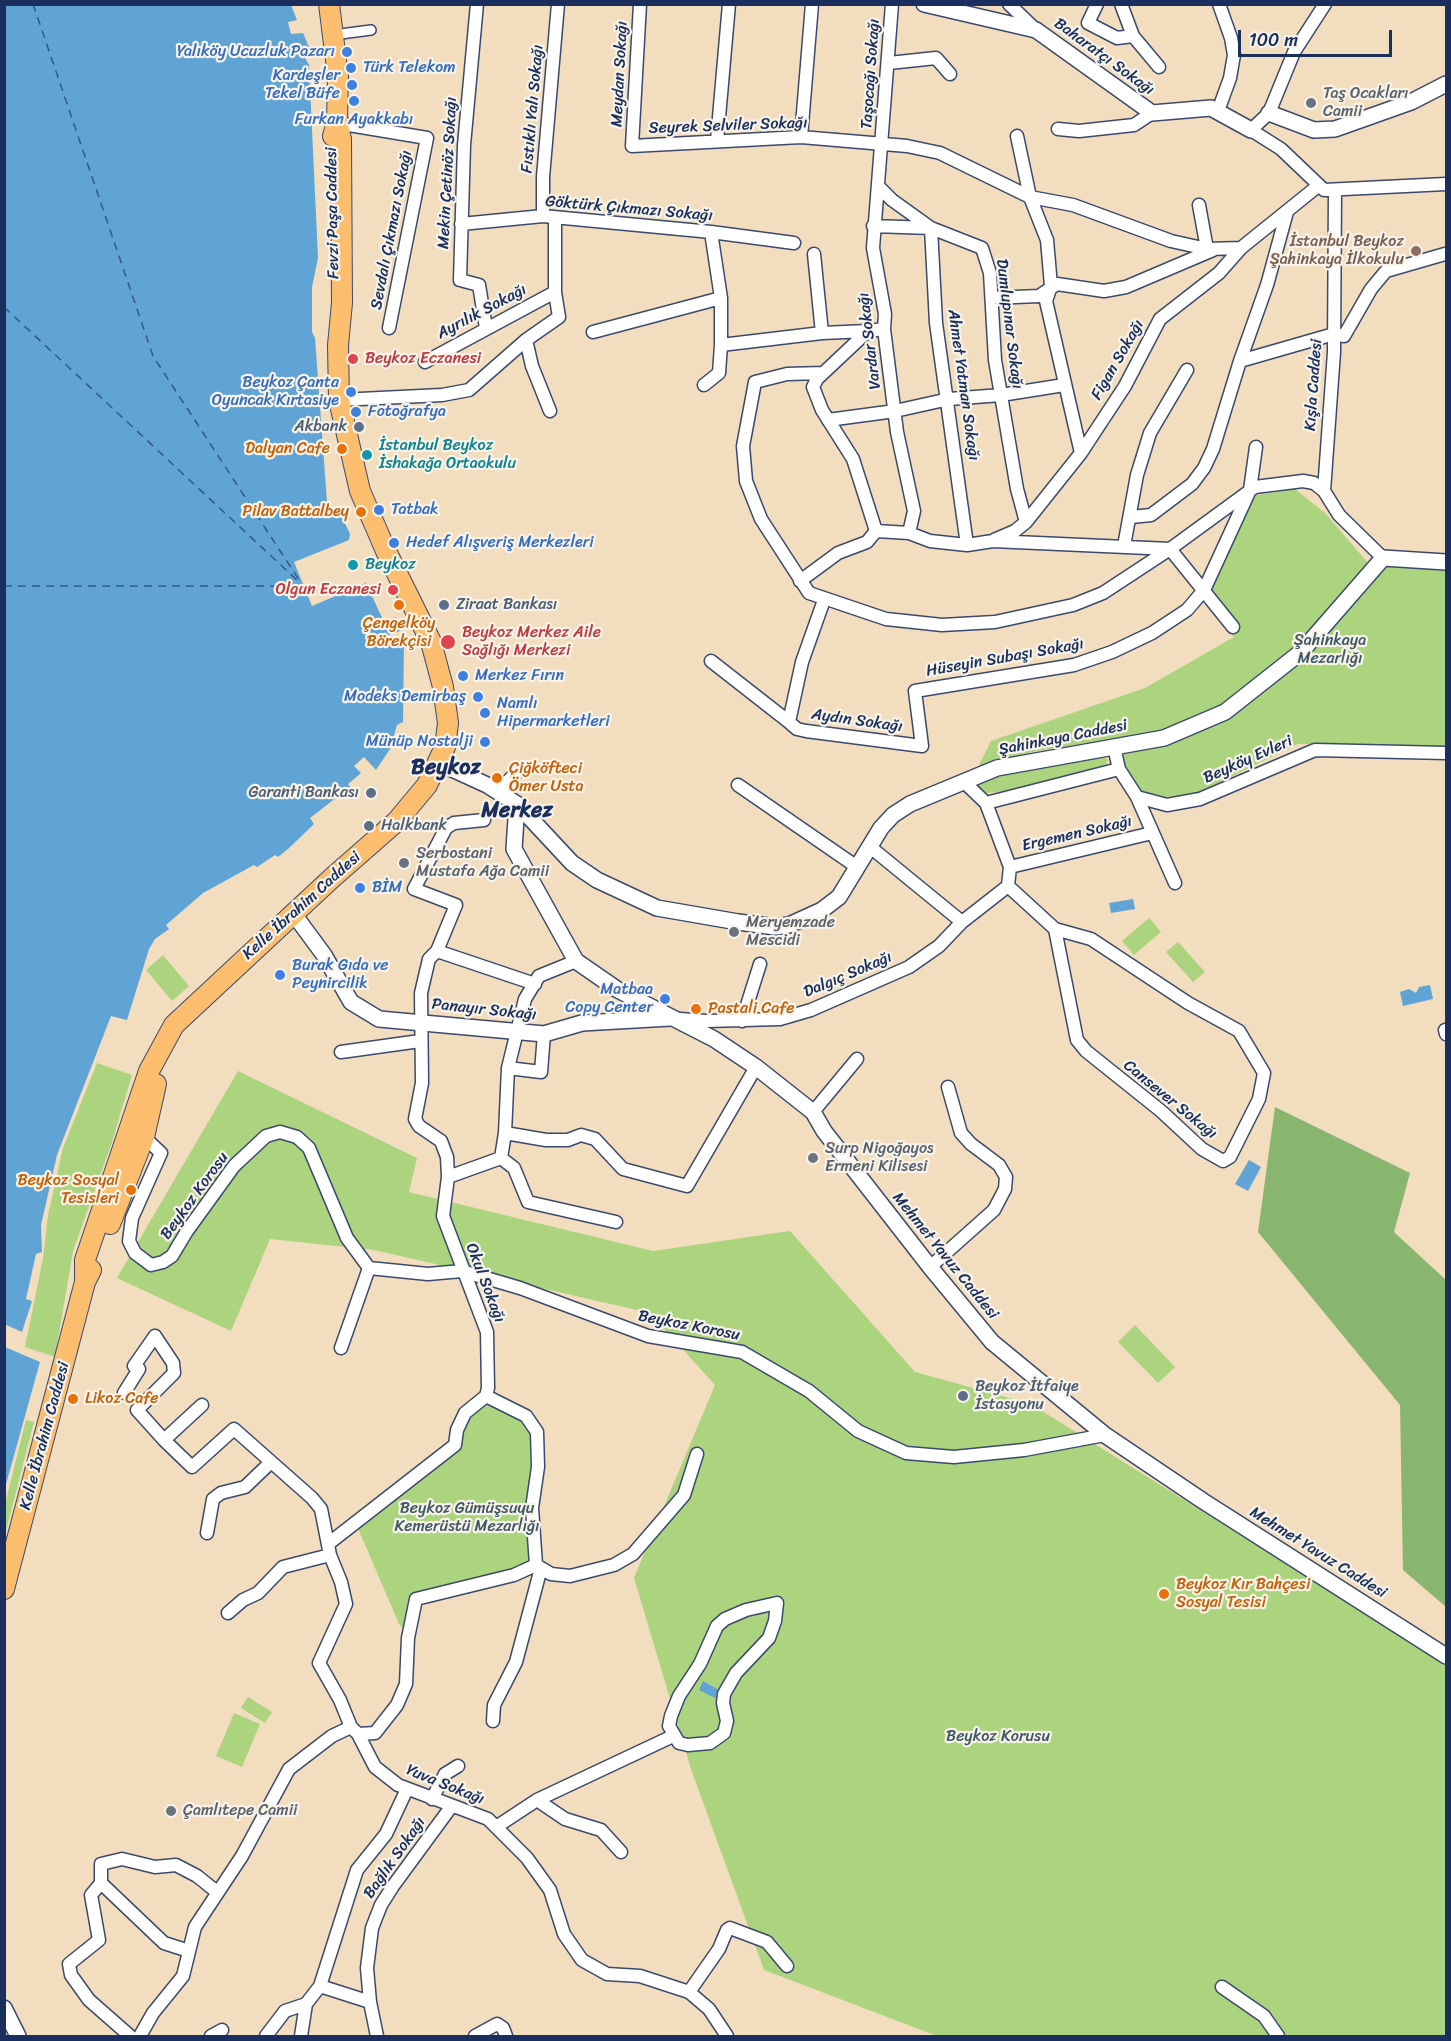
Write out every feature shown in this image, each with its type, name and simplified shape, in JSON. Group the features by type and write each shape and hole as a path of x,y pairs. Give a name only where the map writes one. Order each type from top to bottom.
{"main road":[{"name":"Fevzi Paşa Caddesi","path":"329,4 338,76 337,123 340,139 342,303 339,400 360,491 386,551 426,630 443,687 448,723 446,747 439,763"},
{"name":"Kelle İbrahim Caddesi","path":"85,1282 85,1260 148,1071 174,1025 183,1014 293,913 397,821 420,796 439,763"},
{"name":"Kelle İbrahim Caddesi","path":"4,1589 85,1282 98,1258 144,1137 163,1046"}],"street":[{"name":"Mekin Çetinöz Sokağı","path":"477,4 464,144 460,280 479,285 486,328"},
{"name":"Fıstıklı Yalı Sokağı","path":"526,340 559,317 543,177 558,4"},
{"name":"Meydan Sokağı","path":"632,146 640,4"},
{"path":"717,140 729,4"},
{"path":"801,137 812,4"},
{"name":"Taşocağı Sokağı","path":"883,145 892,4"},
{"path":"924,4 1036,30"},
{"name":"Baharatçı Sokağı","path":"1008,4 1036,30 1152,114"},
{"path":"1097,4 1088,23 1117,38 1133,36"},
{"path":"1120,4 1133,36 1159,67"},
{"path":"1218,111 1230,78 1234,54 1219,4"},
{"path":"1325,4 1294,52 1269,113 1251,129 1281,149 1318,186 1335,191 1446,184"},
{"path":"333,35 371,30"},
{"path":"889,63 936,58 950,74"},
{"path":"1269,113 1314,130 1335,129 1411,102 1446,84"},
{"name":"Baharatçı Sokağı","path":"1058,129 1079,131 1134,124 1152,114 1211,108 1251,129"},
{"name":"Sevdalı Çıkmazı Sokağı","path":"337,123 427,138 390,328"},
{"path":"1017,135 1030,197 1047,240 1051,286 1046,301 1081,453"},
{"name":"Seyrek Selviler Sokağı","path":"632,146 801,137 907,146 940,153 1030,197 1073,205 1171,241 1212,249 1240,248"},
{"name":"Vardar Sokağı","path":"883,145 873,226 873,248 885,314 884,329 895,411 914,511 909,533"},
{"name":"Figan Sokağı","path":"993,541 1015,531 1026,522 1081,453 1125,386 1160,319 1220,273 1240,248 1318,186"},
{"name":"Dumlupınar Sokağı","path":"879,187 892,200 931,228 982,248 990,273 995,360 1017,489 1026,522"},
{"name":"Kışla Caddesi","path":"1324,492 1334,334 1335,191"},
{"path":"992,298 1038,296 1057,284 1104,291 1126,287 1212,249 1199,205"},
{"path":"1131,517 1150,515 1192,484 1213,449 1240,361 1267,285 1287,212"},
{"name":"Göktürk Çıkmazı Sokağı","path":"461,224 549,217 711,232 794,243"},
{"path":"873,226 931,228"},
{"name":"Ahmet Yatman Sokağı","path":"931,228 936,323 949,399 967,545"},
{"path":"704,385 719,373 721,345 721,298 711,232"},
{"path":"814,254 822,333"},
{"path":"1240,361 1334,334 1344,336 1371,289 1386,271 1445,254"},
{"name":"Ayrılık Sokağı","path":"425,362 555,292"},
{"path":"593,332 721,298"},
{"path":"721,345 822,333 884,329"},
{"path":"868,331 823,373 813,387 828,420 853,459 876,531"},
{"path":"339,400 442,395 469,390 526,340 532,366 550,411"},
{"path":"1124,546 1137,475 1150,433 1187,370"},
{"path":"823,373 787,374 755,382 743,446 746,481 761,519 809,593 824,600 886,619 942,625 995,622 1073,605 1102,593 1170,549 1250,490 1261,485 1302,481 1314,483 1324,492 1339,515 1383,558 1446,562"},
{"path":"828,420 895,411 949,399 1001,395 1064,385"},
{"name":"Hüseyin Subaşı Sokağı","path":"922,746 915,691 1074,665 1112,652 1152,633 1187,610 1204,591 1250,490 1256,447"},
{"path":"800,580 838,553 867,542 876,531"},
{"path":"876,531 909,533 930,541 967,545 993,541 1170,549 1233,627"},
{"name":"Şahinkaya Caddesi","path":"439,763 498,791 517,804 572,863 597,880 657,908 775,927 789,925 822,910 839,897 869,846 893,814 918,801 997,768 1164,738 1225,712 1301,652 1383,558"},
{"name":"Aydın Sokağı","path":"789,722 802,662 824,600"},
{"name":"Aydın Sokağı","path":"711,661 797,729 922,746"},
{"path":"1114,747 1119,769 1137,797 1175,883"},
{"name":"Beyköy Evleri","path":"1137,797 1167,805 1200,799 1315,750 1446,753"},
{"path":"986,803 1119,769"},
{"path":"498,791 516,773"},
{"path":"964,782 986,803 1010,867 1008,886"},
{"path":"738,785 857,867"},
{"name":"Mehmet Yavuz Caddesi","path":"517,804 514,849 576,961 618,990 714,1039 756,1067 813,1112 824,1131 992,1342 1105,1435 1203,1501 1446,1656"},
{"path":"341,1053 420,1041 421,993 429,959 437,951 456,905 414,889 446,828 454,823 484,820"},
{"name":"Ergemen Sokağı","path":"1010,867 1152,833"},
{"path":"869,846 962,922"},
{"name":"Dalgıç Sokağı","path":"671,1018 706,1022 780,1019 840,998 909,967 939,946 962,922 1008,886"},
{"name":"Cansever Sokağı","path":"1008,886 1055,928 1091,939 1188,1003 1239,1031 1252,1049 1264,1073 1259,1099 1230,1157 1223,1161 1202,1149 1161,1111 1086,1051 1077,1040 1055,928"},
{"name":"Panayır Sokağı","path":"293,913 324,955 351,1002 379,1019 544,1034 582,1023 671,1018"},
{"path":"437,951 535,984"},
{"path":"501,1158 505,1133 508,1068 514,1032 525,999 539,976 576,961"},
{"path":"742,1021 760,964"},
{"name":"Panayır Sokağı","path":"508,1068 541,1072 544,1034"},
{"name":"Okul Sokağı","path":"420,1041 422,1083 416,1119 419,1126 441,1141 447,1157 448,1177 443,1216 487,1332 488,1388 486,1396"},
{"path":"813,1112 857,1059"},
{"path":"505,1133 546,1140 568,1140 581,1135 595,1139 623,1169 687,1186 756,1067"},
{"path":"930,1267 994,1210 1005,1189 1006,1177 999,1165 971,1144 961,1133 948,1087"},
{"name":"Beykoz Korosu","path":"144,1137 161,1153 132,1218 129,1241 135,1253 151,1265 163,1262 172,1256 187,1231 234,1166 266,1136 280,1132 297,1137 309,1148 347,1238 369,1268"},
{"path":"448,1177 501,1158"},
{"path":"501,1158 514,1168 528,1202 616,1222"},
{"path":"341,1348 369,1268 428,1274 462,1271"},
{"name":"Beykoz Korosu","path":"462,1271 520,1288 648,1336 742,1352 809,1391 858,1431 906,1453 954,1457 1024,1450 1105,1435"},
{"path":"124,1394 139,1369 134,1366 155,1336 173,1363 174,1373 137,1410 192,1467 234,1429 312,1498 321,1509 329,1550"},
{"path":"228,1613 243,1600 258,1593 283,1567 329,1550 454,1445 457,1430 465,1413 486,1396 526,1416 537,1432 538,1467 532,1508 538,1567 516,1662 495,1705 493,1721"},
{"path":"164,1440 202,1405"},
{"path":"140,2037 153,2013 183,1976 195,1927 242,1856 289,1769 332,1736 355,1730 375,1733 397,1705 406,1684 408,1638 416,1599 538,1567 551,1574 570,1576 614,1565 633,1554 684,1495 698,1454"},
{"path":"207,1533 213,1499 221,1493 245,1487 270,1463"},
{"name":"Yuva Sokağı","path":"329,1550 341,1582 346,1604 319,1663 375,1767 398,1785 488,1820 496,1827 527,1858 550,1890 564,1934 582,1960 607,1974 640,1976 689,1992 709,2009 727,2037"},
{"path":"777,1603 775,1621 769,1638 736,1673 724,1694 723,1703 727,1721 720,1739 710,1743 688,1745 680,1743 673,1736 669,1726 679,1696 700,1664 717,1626 725,1619 746,1610 777,1603"},
{"path":"496,1827 537,1800 673,1736"},
{"path":"432,1799 445,1774 458,1766"},
{"path":"301,2037 306,2004 320,1986 357,1870 386,1834 407,1789"},
{"path":"537,1800 565,1819 601,1830 621,1852"},
{"name":"Bağlık Sokağı","path":"377,2037 370,2002 367,1968 372,1928 381,1905 451,1807"},
{"path":"130,2037 89,2000 71,1975 69,1964 99,1940 90,1895 100,1883 101,1864 122,1859 155,1867 176,1865 197,1876 217,1892"},
{"path":"100,1883 164,1943 189,1951"},
{"path":"689,1992 719,1948 726,1930 730,1928 767,1942 787,1966"},
{"path":"320,1986 370,2002"},
{"path":"1222,1987 1264,2016 1278,2037"},
{"path":"266,2037 285,2012 306,2004"},
{"path":"4,2008 18,2037"},
{"path":"475,2037 497,2024 503,2028 506,2037"}],"green space":[{"name":"Şahinkaya Mezarlığı","path":"1295,489 1325,513 1368,563 1446,571 1446,746 1298,744 1196,794 1168,802 1136,789 1124,766 1124,738 1036,751 977,769 991,741 1145,688 1234,637 1204,590 1252,496"},
{"path":"1103,756 1108,760 1105,766 1033,788 987,793 973,787 985,779 1050,763"},
{"path":"1149,918 1161,932 1134,955 1122,941"},
{"path":"1178,942 1205,972 1193,982 1166,952"},
{"path":"163,955 189,986 172,1001 146,970"},
{"path":"97,1063 132,1075 112,1142 73,1251 55,1357 25,1347 43,1258 48,1215 63,1148"},
{"name":"Beykoz Korusu","path":"238,1071 417,1158 409,1192 653,1251 790,1231 915,1372 1031,1404 1446,1664 1446,2036 937,2036 764,1970 691,1769 634,1578 715,1385 650,1313 374,1250 270,1239 231,1331 117,1278"},
{"path":"1275,1107 1410,1173 1394,1232 1446,1280 1446,1607 1403,1570 1400,1405 1258,1232"},
{"path":"1135,1325 1175,1367 1158,1383 1118,1342"},
{"name":"Beykoz Gümüşsuyu Kemerüstü Mezarlığı","path":"486,1399 525,1417 536,1433 533,1563 415,1598 406,1632 399,1624 357,1526 457,1445 466,1415"},
{"path":"26,1420 34,1422 5,1535 5,1504"},
{"path":"248,1697 272,1712 265,1723 241,1708"},
{"path":"234,1713 260,1724 242,1767 216,1756"}],"water":[{"path":"5,4 291,5 297,20 288,22 291,34 303,33 312,54 304,56 309,65 318,258 312,287 312,332 315,338 328,516 342,517 350,534 349,540 294,562 312,606 366,583 384,622 396,617 400,631 383,637 383,640 400,636 404,638 403,722 397,725 390,749 376,770 364,757 354,766 361,773 348,784 350,787 310,818 314,824 288,849 278,857 275,855 257,867 254,865 203,893 166,925 169,929 155,939 149,949 127,1020 111,1016 57,1155 41,1225 42,1252 36,1254 26,1299 32,1301 22,1332 4,1324"},
{"path":"1133,899 1135,909 1111,913 1109,903"},
{"path":"1430,985 1433,999 1403,1006 1400,992 1409,989 1416,993 1419,987"},
{"path":"1249,1160 1261,1167 1248,1191 1235,1184"},
{"path":"5,1347 40,1362 5,1488"},
{"path":"703,1681 719,1690 715,1698 699,1690"}],"ferry route":[{"path":"33,4 153,356 303,586"},
{"path":"4,307 300,583"},
{"path":"4,586 302,586"}],"place":[{"name":"Yalıköy Ucuzluk Pazarı","path":"347,52"},
{"name":"Türk Telekom","path":"351,68"},
{"name":"Kardeşler Tekel Büfe","path":"352,85"},
{"name":"Furkan Ayakkabı","path":"354,101"},
{"name":"Taş Ocakları Camii","path":"1311,103"},
{"name":"İstanbul Beykoz Şahinkaya İlkokulu","path":"1416,251"},
{"name":"Beykoz Eczanesi","path":"353,359"},
{"name":"Beykoz Çanta Oyuncak Kırtasiye","path":"351,392"},
{"name":"Fotoğrafya","path":"356,412"},
{"name":"Akbank","path":"359,427"},
{"name":"Dalyan Cafe","path":"342,449"},
{"name":"İstanbul Beykoz İshakağa Ortaokulu","path":"367,455"},
{"name":"Tatbak","path":"379,510"},
{"name":"Pilav Battalbey","path":"361,512"},
{"name":"Hedef Alışveriş Merkezleri","path":"394,543"},
{"name":"Beykoz","path":"353,565"},
{"name":"Olgun Eczanesi","path":"393,590"},
{"name":"Çengelköy Börekçisi","path":"399,605"},
{"name":"Ziraat Bankası","path":"444,605"},
{"name":"Beykoz Merkez Aile Sağlığı Merkezi","path":"448,642"},
{"name":"Merkez Fırın","path":"463,676"},
{"name":"Modeks Demirbaş","path":"478,697"},
{"name":"Namlı Hipermarketleri","path":"485,713"},
{"name":"Münüp Nostalji","path":"485,742"},
{"name":"Çiğköfteci Ömer Usta","path":"497,778"},
{"name":"Garanti Bankası","path":"371,793"},
{"name":"Halkbank","path":"369,826"},
{"name":"Serbostani Mustafa Ağa Camii","path":"404,863"},
{"name":"BİM","path":"360,888"},
{"name":"Meryemzade Mescidi","path":"734,932"},
{"name":"Burak Gıda ve Peynircilik","path":"280,975"},
{"name":"Matbaa Copy Center","path":"665,999"},
{"name":"Pastali Cafe","path":"696,1009"},
{"name":"Surp Nigoğayos Ermeni Kilisesi","path":"813,1158"},
{"name":"Beykoz Sosyal Tesisleri","path":"131,1190"},
{"name":"Beykoz İtfaiye İstasyonu","path":"963,1396"},
{"name":"Likoz Cafe","path":"73,1399"},
{"name":"Beykoz Kır Bahçesi Sosyal Tesisi","path":"1164,1594"},
{"name":"Çamlıtepe Camii","path":"171,1811"}],"district":[{"name":"Beykoz","path":"446,768"},
{"name":"Merkez","path":"517,811"}]}
